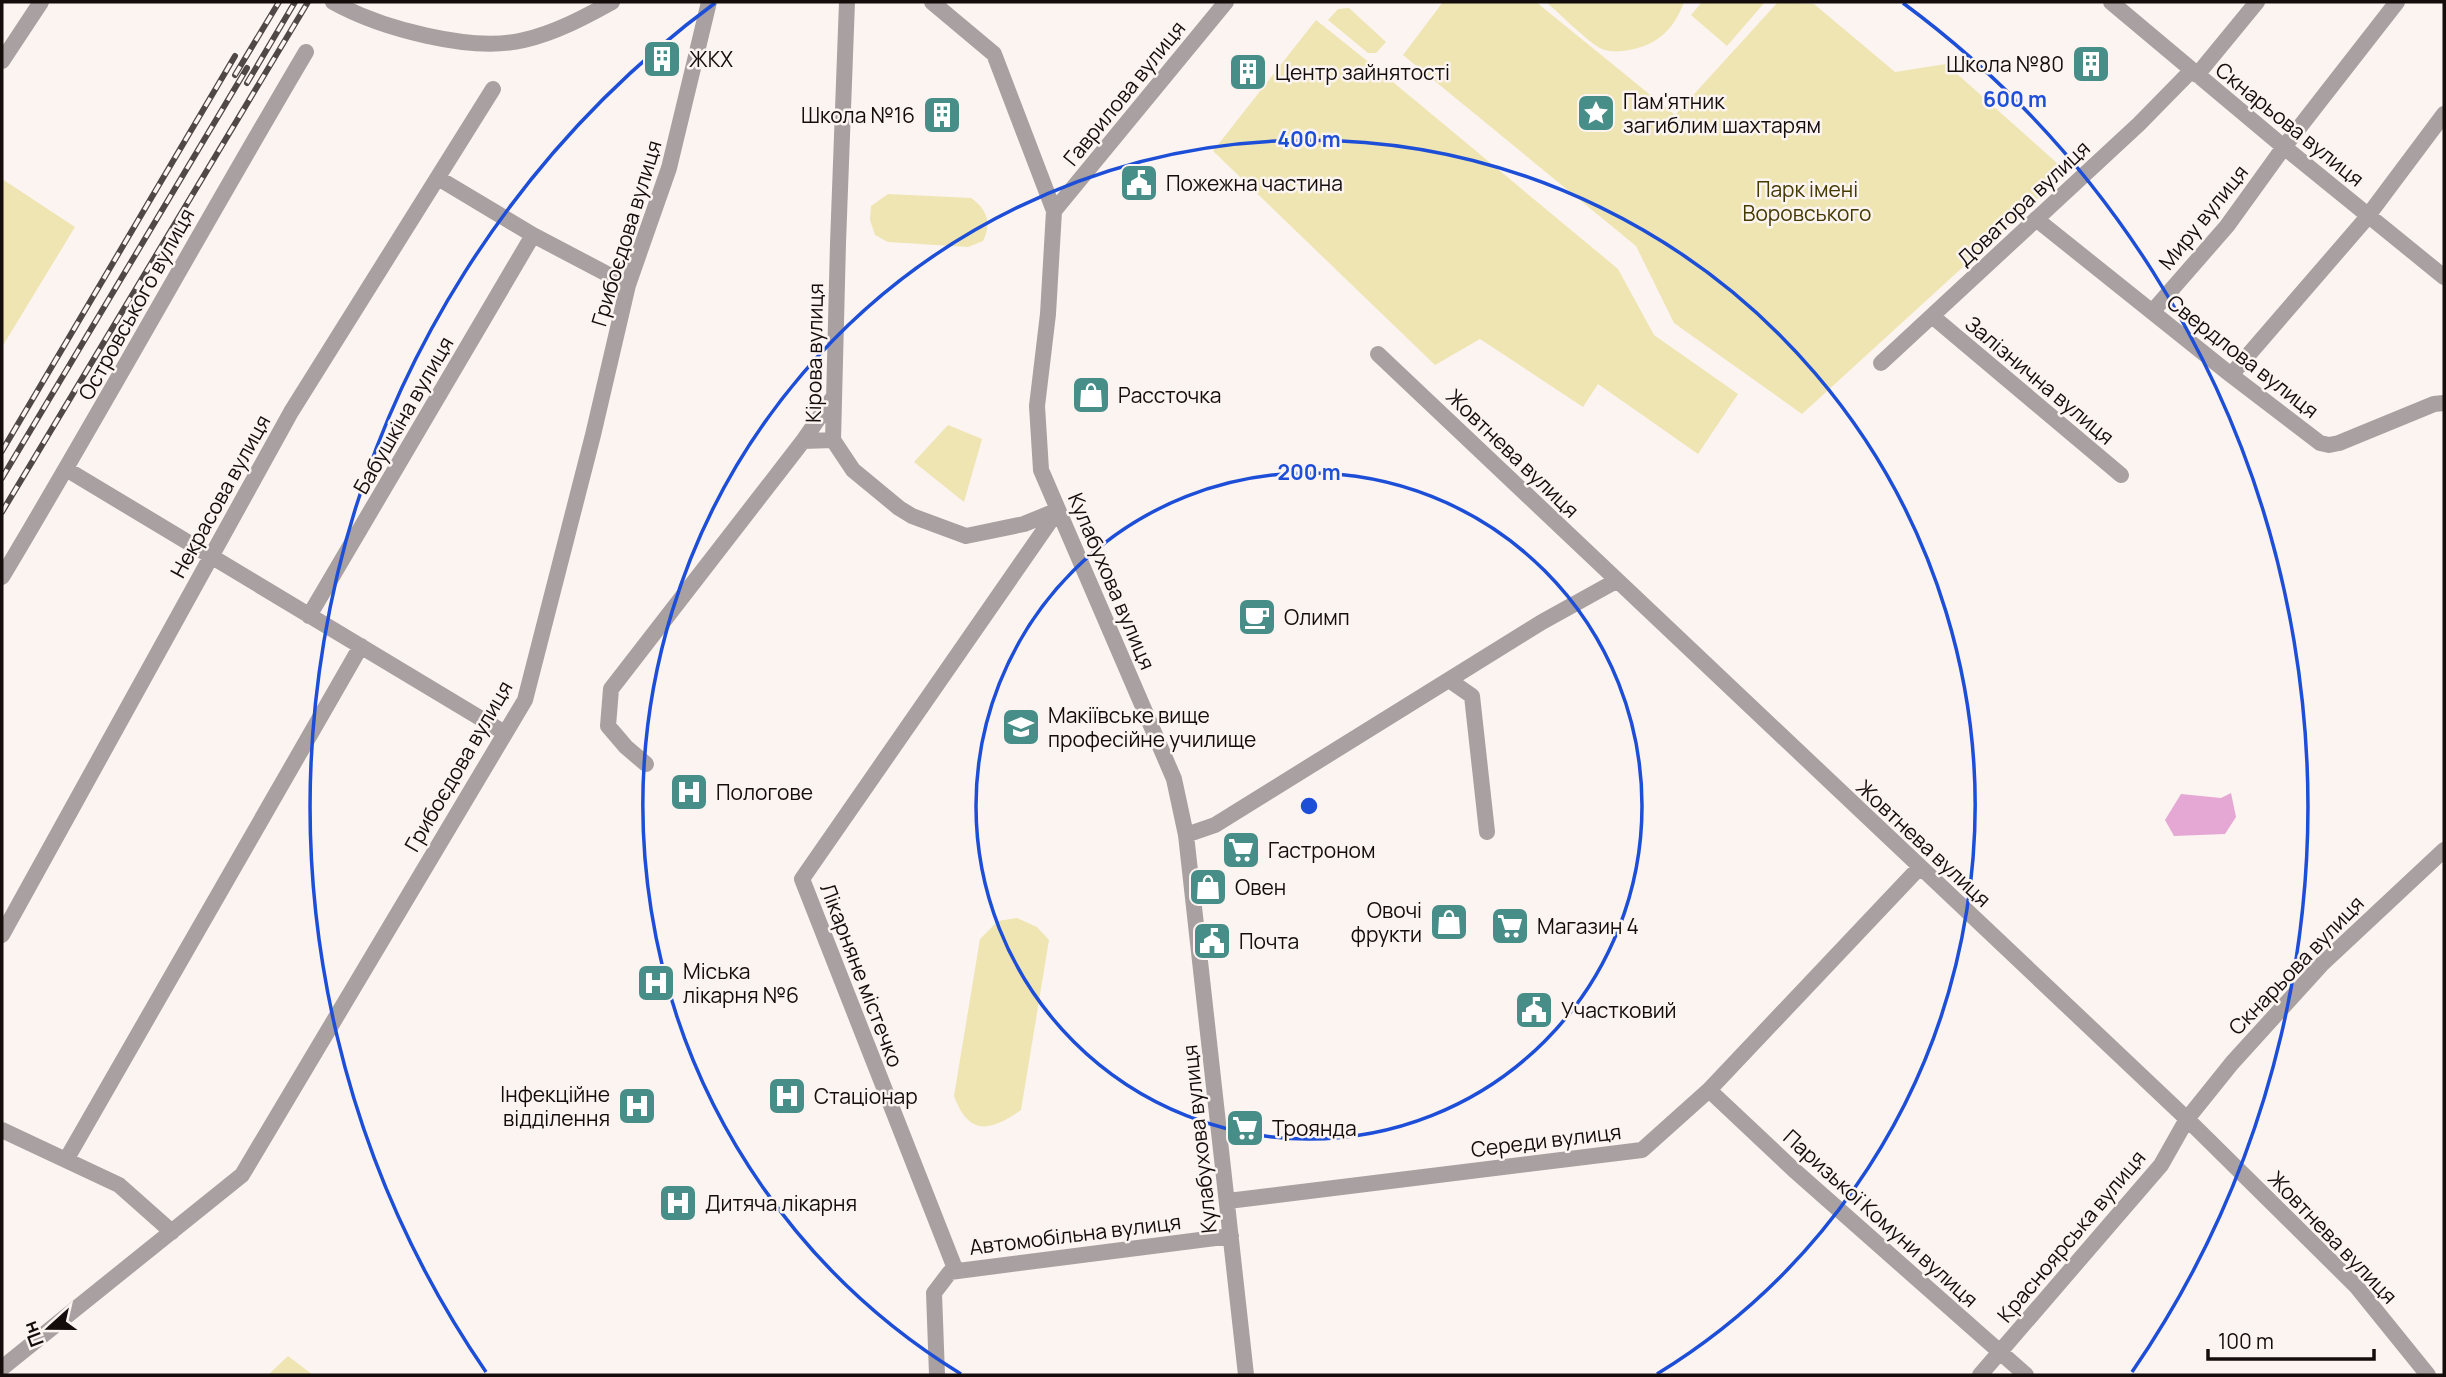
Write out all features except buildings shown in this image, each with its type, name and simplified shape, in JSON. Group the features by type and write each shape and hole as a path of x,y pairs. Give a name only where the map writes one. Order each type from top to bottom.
{"street":[{"path":"2,61 41,2"},
{"path":"333,2 411,33 455,41 508,42 523,41 550,32 612,2"},
{"name":"Грибоєдова вулиця","path":"2,1368 242,1175 525,700 593,435 628,285 669,168 709,2"},
{"name":"Кірова вулиця","path":"847,2 833,440 852,470 899,508 912,516 966,536 1024,524 1058,510"},
{"name":"Кулабухова вулиця","path":"932,2 994,54 1054,211 1048,314 1037,406 1041,470 1174,779 1186,835 1246,1375"},
{"name":"Гаврилова вулиця","path":"1054,211 1226,2"},
{"name":"Доватора вулиця","path":"1881,363 2194,73 2257,2"},
{"name":"Миру вулиця","path":"2152,312 2227,226 2284,147 2397,2"},
{"name":"Скнарьова вулиця","path":"2122,5 2194,73 2444,277"},
{"name":"Островського вулиця","path":"2,576 66,470 221,195 306,52"},
{"name":"Некрасова вулиця","path":"2,935 291,412 493,89"},
{"path":"2231,375 2369,214 2444,114"},
{"path":"438,178 533,236 628,285"},
{"name":"Свердлова вулиця","path":"2036,219 2320,443 2329,445 2444,402"},
{"name":"Бабушкіна вулиця","path":"309,615 533,236"},
{"name":"Залізнична вулиця","path":"1932,316 2121,475"},
{"name":"Жовтнева вулиця","path":"1378,354 2187,1119 2356,1286 2428,1375"},
{"path":"646,764 626,747 608,726 611,689 803,441 834,396"},
{"path":"803,441 833,440"},
{"path":"66,470 505,733"},
{"name":"Лікарняне містечко","path":"956,1271 802,879 1058,510"},
{"path":"1186,835 1214,825 1542,622 1616,581"},
{"path":"66,1160 361,646"},
{"path":"1449,680 1472,696 1487,832"},
{"name":"Скнарьова вулиця","path":"2187,1119 2232,1063 2321,965 2444,850"},
{"name":"Середи вулиця","path":"1228,1201 1642,1150 1709,1090 1920,867"},
{"name":"Паризької Комуни вулиця","path":"1709,1090 1794,1170 2026,1375"},
{"name":"Красноярська вулиця","path":"1980,1375 2161,1165 2187,1119"},
{"path":"2,1130 119,1185 172,1232"},
{"name":"Автомобільна вулиця","path":"937,1375 934,1293 950,1272 1231,1236"}],"green space":[{"name":"Парк імені Воровського","path":"1443,2 1536,2 1675,115 1778,2 1814,4 1895,72 1946,64 2067,172 1802,414 1674,323 1636,246 1403,55"},
{"path":"1546,2 1684,2 1670,28 1657,40 1639,48 1615,51 1597,46"},
{"path":"1702,2 1765,2 1727,46 1691,15"},
{"path":"1349,8 1386,42 1376,53 1368,53 1328,20 1338,9"},
{"path":"1316,20 1618,269 1654,335 1738,394 1698,454 1598,384 1583,407 1480,339 1435,365 1213,151"},
{"path":"2,179 75,227 2,347"},
{"path":"888,194 971,198 981,207 986,217 987,228 983,241 968,247 888,242 875,235 870,220 871,206"},
{"path":"948,425 982,439 964,502 914,462"},
{"path":"1017,918 1037,927 1049,940 1021,1110 1000,1123 981,1126 966,1118 954,1096 980,939 998,921"},
{"path":"288,1356 313,1375 268,1375"}],"shaded area":[{"path":"2231,793 2236,817 2225,834 2174,836 2165,820 2181,794 2221,798"}],"railway":[{"path":"235,75 279,2"},
{"path":"247,83 295,2"},
{"path":"2,512 308,2"},
{"path":"2,451 235,56"},
{"path":"2,478 247,68"}],"place":[{"name":"ЖКХ","path":"662,59"},
{"name":"Школа №80","path":"2091,64"},
{"name":"Центр зайнятості","path":"1248,72"},
{"name":"Пам'ятник загиблим шахтарям","path":"1596,113"},
{"name":"Школа №16","path":"942,115"},
{"name":"Пожежна частина","path":"1139,183"},
{"name":"Рассточка","path":"1091,395"},
{"name":"Олимп","path":"1257,617"},
{"name":"Макіївське вище професійне училище","path":"1021,727"},
{"name":"Пологове","path":"689,792"},
{"name":"Гастроном","path":"1241,850"},
{"name":"Овен","path":"1208,887"},
{"name":"Овочі фрукти","path":"1449,922"},
{"name":"Магазин 4","path":"1510,926"},
{"name":"Почта","path":"1212,941"},
{"name":"Міська лікарня №6","path":"656,983"},
{"name":"Участковий","path":"1534,1010"},
{"name":"Стаціонар","path":"787,1096"},
{"name":"Інфекційне відділення","path":"637,1106"},
{"name":"Троянда","path":"1245,1128"},
{"name":"Дитяча лікарня","path":"678,1203"}]}
